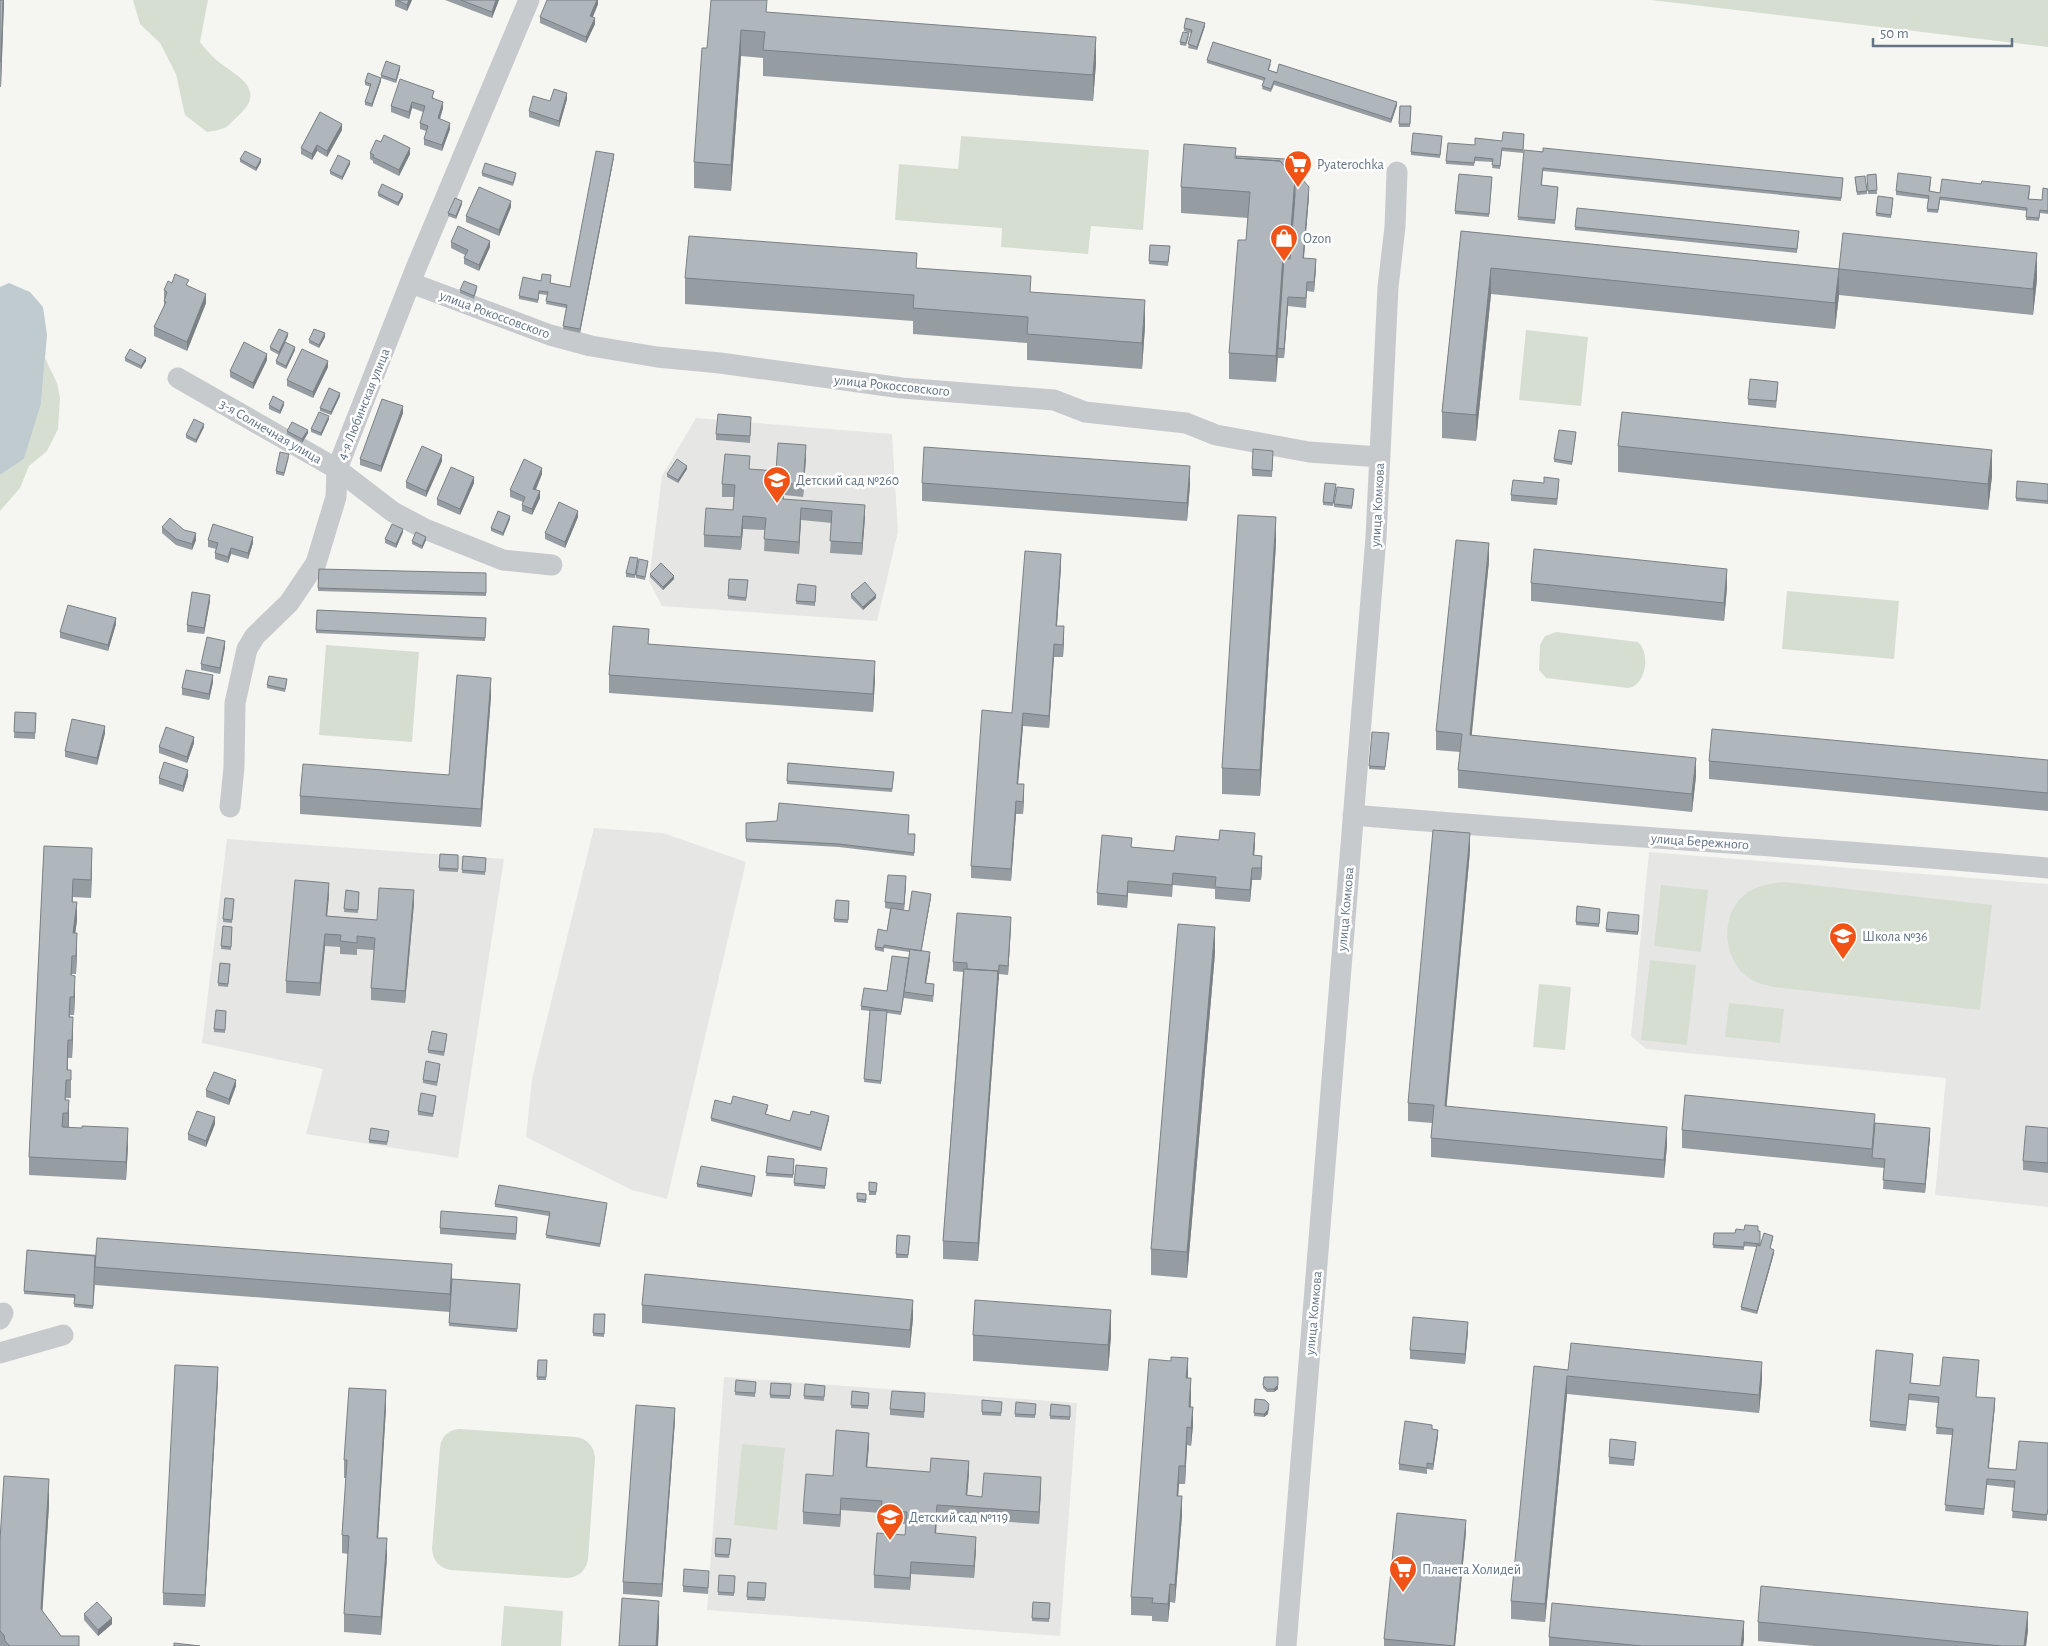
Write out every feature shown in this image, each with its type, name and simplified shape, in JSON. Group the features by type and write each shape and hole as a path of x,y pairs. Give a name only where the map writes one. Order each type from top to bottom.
{"street":[{"name":"4-я Любинская улица","path":"230,807 234,766 235,703 247,650 255,636 290,604 316,563 336,497 337,469 410,284 529,0"},
{"name":"улица Комкова","path":"1286,1646 1376,537 1388,288 1395,227 1397,172"},
{"name":"улица Рокоссовского","path":"410,284 550,335 591,346 657,357 720,362 902,388 1054,400 1085,412 1186,423 1216,435 1300,451 1380,457"},
{"name":"3-я Солнечная улица","path":"178,378 337,469 393,512 425,529 503,560 552,564"},
{"name":"улица Бережного","path":"1353,815 1487,827 1903,855 2048,868"},
{"path":"0,1353 63,1335"}],"shaded area":[{"path":"133,0 208,0 200,42 216,60 241,78 250,91 247,105 226,127 207,132 185,115 176,74 160,43 140,24"},
{"path":"1651,0 2048,0 2048,47"},
{"path":"961,136 1149,150 1143,230 1091,226 1088,254 1001,247 1002,228 895,220 899,164 958,169"},
{"path":"9,283 30,292 43,307 47,335 41,404 24,459 0,475 0,287"},
{"path":"1526,330 1588,337 1581,406 1519,400"},
{"path":"45,358 57,383 60,398 58,429 47,451 29,466 20,488 0,511 0,475 24,459 41,404"},
{"name":"Детский сад №260","path":"696,418 892,434 898,532 877,621 662,606 649,581 662,476"},
{"path":"1787,591 1899,601 1894,659 1782,649"},
{"path":"1556,632 1638,642 1644,654 1645,668 1643,675 1639,682 1628,688 1546,678 1539,670 1540,645 1545,636"},
{"path":"326,645 419,652 412,742 319,735"},
{"path":"594,828 663,833 746,862 667,1199 632,1190 526,1137 532,1079"},
{"path":"227,839 504,859 458,1158 306,1134 323,1069 202,1043"},
{"name":"Школа №36","path":"1649,852 2048,884 2048,1207 1935,1195 1946,1078 1646,1049 1631,1036"},
{"path":"1785,882 1992,905 1980,1010 1773,987 1754,981 1743,973 1735,963 1730,951 1727,938 1731,913 1738,901 1748,892 1766,885"},
{"path":"1661,885 1708,890 1701,952 1654,946"},
{"path":"1650,960 1696,965 1687,1045 1641,1040"},
{"path":"1539,984 1571,987 1565,1050 1533,1047"},
{"path":"1729,1003 1784,1009 1780,1043 1725,1037"},
{"name":"Детский сад №119","path":"724,1377 1077,1403 1060,1636 707,1610"},
{"path":"460,1429 577,1437 590,1444 595,1458 588,1560 585,1568 580,1573 567,1578 450,1570 437,1563 432,1549 440,1447 442,1439 447,1434"},
{"path":"742,1444 785,1448 777,1530 734,1525"},
{"path":"504,1606 563,1611 561,1646 501,1646"}],"building":[{"path":"0,0 3,0 1,61 0,61"},
{"path":"397,0 409,0 407,5"},
{"path":"461,0 496,0 492,12"},
{"path":"547,0 597,0 590,16 595,18 586,37 540,17"},
{"path":"711,0 767,0 766,12 1096,37 1093,75 763,50 765,32 741,30 731,165 694,162 702,48 707,48"},
{"path":"1186,18 1205,23 1197,47 1188,44 1192,30 1184,28"},
{"path":"1183,32 1189,33 1186,43 1180,42"},
{"path":"1213,42 1271,60 1268,70 1277,73 1279,64 1397,102 1391,119 1274,81 1271,89 1262,86 1265,78 1207,60"},
{"path":"386,61 400,66 396,80 381,75"},
{"path":"368,73 381,78 372,104 365,102 371,84 365,82"},
{"path":"400,79 434,91 432,98 443,102 438,118 450,123 442,145 424,139 428,126 420,123 425,106 412,102 409,112 391,106"},
{"path":"554,89 567,93 559,121 529,111 533,96 550,101"},
{"path":"1400,106 1411,106 1410,124 1399,124"},
{"path":"320,112 342,124 327,151 317,145 312,154 301,148"},
{"path":"1503,132 1524,134 1523,150 1502,148 1500,166 1492,165 1493,159 1475,157 1474,163 1446,161 1448,143 1475,145 1475,138 1502,141"},
{"path":"1413,133 1442,136 1440,155 1411,152"},
{"path":"384,135 410,148 399,170 373,157 374,155 370,153 376,140 381,142"},
{"path":"1184,144 1236,148 1235,158 1280,161 1295,178 1290,242 1284,242 1276,356 1229,353 1238,240 1246,240 1250,192 1181,187"},
{"path":"1543,148 1843,178 1841,198 1543,168 1541,185 1558,187 1555,220 1518,217 1524,150 1543,152"},
{"path":"245,151 261,159 256,168 240,159"},
{"path":"596,151 614,154 580,329 563,326 567,305 546,301 548,292 539,291 538,300 519,296 523,277 541,281 542,274 551,275 550,283 570,287"},
{"path":"338,155 350,161 342,177 330,171"},
{"path":"1236,156 1285,159 1309,187 1303,258 1316,259 1314,282 1307,282 1306,298 1288,297 1284,349 1278,348 1284,258 1290,259 1295,178 1280,161 1236,158"},
{"path":"485,163 516,173 513,183 482,173"},
{"path":"1898,173 1931,177 1929,191 1940,193 1942,179 1981,184 1982,181 2030,186 2028,199 2042,200 2043,188 2048,189 2048,211 2040,210 2039,218 2026,217 2027,208 1940,197 1938,210 1927,209 1929,196 1896,191"},
{"path":"1459,174 1492,177 1489,214 1455,211"},
{"path":"1876,174 1877,190 1868,191 1867,175"},
{"path":"1865,176 1867,191 1857,192 1855,177"},
{"path":"382,184 403,194 398,203 378,193"},
{"path":"479,187 511,201 499,230 466,216"},
{"path":"1878,196 1893,198 1891,215 1876,213"},
{"path":"455,198 462,201 456,216 448,213"},
{"path":"1577,208 1799,231 1797,249 1575,227"},
{"path":"458,226 490,241 479,265 464,258 468,250 451,242"},
{"path":"1461,231 1839,269 1835,303 1491,268 1476,415 1442,412"},
{"path":"1843,233 2037,253 2033,289 1839,269"},
{"path":"689,236 917,253 916,268 1031,276 1030,292 1145,300 1142,343 1027,334 1028,317 913,308 914,295 685,278"},
{"path":"1150,245 1170,246 1168,262 1149,261"},
{"path":"175,274 189,280 186,285 206,294 187,342 154,327 166,302 164,301 167,292 164,290 168,281 172,283"},
{"path":"464,281 477,286 474,296 460,290"},
{"path":"279,329 288,333 279,352 270,347"},
{"path":"314,329 325,333 319,345 309,340"},
{"path":"244,342 267,354 253,383 230,371"},
{"path":"285,342 295,347 286,366 276,361"},
{"path":"130,349 146,358 141,366 125,358"},
{"path":"302,349 328,361 313,392 287,380"},
{"path":"1750,379 1778,382 1776,401 1748,399"},
{"path":"329,388 340,393 331,412 320,408"},
{"path":"273,396 284,402 280,411 269,405"},
{"path":"382,399 403,406 381,466 360,459"},
{"path":"319,412 329,416 321,433 311,429"},
{"path":"1622,412 1992,450 1988,484 1618,446"},
{"path":"718,414 751,417 750,436 716,434"},
{"path":"194,419 204,424 196,440 186,435"},
{"path":"292,422 308,430 302,439 287,431"},
{"path":"1559,430 1576,432 1572,462 1554,459"},
{"path":"778,443 806,445 803,485 784,483 783,499 865,505 862,543 830,541 832,511 801,508 799,542 764,539 766,518 743,516 741,537 704,535 706,508 733,510 735,485 722,484 725,454 750,456 749,469 776,471"},
{"path":"422,446 442,455 426,491 406,482"},
{"path":"924,447 1190,466 1187,503 922,483"},
{"path":"1253,449 1273,451 1272,471 1252,469"},
{"path":"280,452 289,454 284,473 276,471"},
{"path":"524,459 542,468 533,489 540,491 532,509 522,505 525,497 510,490"},
{"path":"677,459 687,466 678,480 667,474"},
{"path":"451,467 474,477 460,509 437,499"},
{"path":"1544,477 1559,479 1557,499 1511,495 1513,480 1544,483"},
{"path":"2017,481 2048,484 2048,501 2016,498"},
{"path":"1325,483 1336,484 1333,503 1323,502"},
{"path":"1337,487 1354,489 1352,506 1334,504"},
{"path":"559,502 578,511 565,542 545,533"},
{"path":"498,511 510,516 503,533 491,528"},
{"path":"1238,515 1276,517 1260,770 1222,768"},
{"path":"170,518 184,530 196,533 192,544 176,539 162,527"},
{"path":"213,524 253,537 248,553 231,548 228,557 215,553 218,543 208,540"},
{"path":"392,524 403,529 396,544 385,539"},
{"path":"416,532 426,537 422,546 412,541"},
{"path":"1456,540 1489,543 1470,735 1696,758 1692,794 1458,770 1462,734 1436,731"},
{"path":"1534,549 1727,569 1724,603 1531,583"},
{"path":"1025,551 1061,554 1056,626 1064,626 1063,645 1054,644 1049,716 1023,713 1017,784 1024,784 1023,802 1016,801 1011,869 971,866 982,710 1012,713"},
{"path":"630,557 638,558 635,575 626,573"},
{"path":"639,559 648,561 645,577 636,575"},
{"path":"661,563 674,576 663,587 650,574"},
{"path":"319,569 486,573 486,593 318,588"},
{"path":"729,579 748,580 746,598 728,596"},
{"path":"865,582 876,595 863,607 851,594"},
{"path":"798,584 816,586 815,602 796,601"},
{"path":"192,592 210,595 204,628 187,625"},
{"path":"68,605 116,618 108,645 60,632"},
{"path":"317,610 486,618 485,638 316,630"},
{"path":"613,626 649,629 648,644 875,661 873,694 609,675"},
{"path":"207,637 225,641 220,668 201,664"},
{"path":"186,670 213,675 209,694 182,688"},
{"path":"457,675 491,678 481,809 300,796 303,764 449,775"},
{"path":"269,676 287,679 285,689 267,685"},
{"path":"15,712 36,713 35,733 14,732"},
{"path":"72,719 105,726 97,758 65,751"},
{"path":"166,727 194,737 187,757 159,747"},
{"path":"1712,729 2048,760 2048,793 1709,761"},
{"path":"1372,732 1389,733 1385,767 1369,766"},
{"path":"164,762 188,770 183,786 159,778"},
{"path":"788,763 894,772 892,789 787,781"},
{"path":"779,803 909,815 908,834 915,834 914,853 839,844 746,839 746,823 777,821"},
{"path":"1220,830 1255,833 1253,855 1262,856 1261,868 1252,868 1250,890 1215,887 1216,877 1173,873 1172,885 1128,881 1127,896 1097,893 1102,835 1132,838 1131,847 1174,851 1176,836 1219,840"},
{"path":"1433,830 1470,833 1445,1106 1667,1127 1664,1160 1431,1138 1434,1105 1408,1103"},
{"path":"44,846 92,848 91,880 73,879 72,902 77,902 73,933 77,933 76,956 72,956 71,975 75,976 74,997 70,997 69,1017 73,1017 72,1040 68,1040 67,1070 71,1070 71,1080 66,1080 65,1100 69,1100 68,1113 63,1113 62,1127 128,1128 126,1162 29,1157"},
{"path":"440,854 458,855 458,869 439,868"},
{"path":"463,856 486,858 485,872 462,870"},
{"path":"888,875 906,876 904,904 885,902"},
{"path":"295,880 329,883 326,916 377,920 379,888 414,890 405,991 371,988 375,938 357,936 357,943 340,941 341,935 325,934 320,983 286,981"},
{"path":"346,890 359,892 358,910 344,909"},
{"path":"912,891 931,894 921,951 884,945 884,948 875,947 878,929 887,931 891,908 909,911"},
{"path":"225,898 234,899 232,920 223,919"},
{"path":"836,900 849,901 848,920 834,919"},
{"path":"1577,906 1600,909 1599,924 1576,922"},
{"path":"1608,912 1639,915 1638,932 1606,929"},
{"path":"957,913 1011,917 1008,966 999,965 998,980 998,971 967,969 967,963 953,962"},
{"path":"1178,924 1215,927 1187,1252 1151,1249"},
{"path":"223,926 232,927 231,947 221,946"},
{"path":"910,949 930,952 925,983 934,984 933,996 904,992"},
{"path":"892,956 909,958 901,1012 861,1006 864,988 887,991"},
{"path":"220,963 230,964 228,984 218,983"},
{"path":"964,969 998,971 978,1243 943,1241"},
{"path":"216,1010 226,1011 225,1030 214,1029"},
{"path":"870,1010 887,1011 881,1081 864,1079"},
{"path":"432,1031 447,1034 444,1052 428,1050"},
{"path":"426,1061 440,1064 437,1082 423,1080"},
{"path":"214,1072 236,1080 229,1099 206,1090"},
{"path":"421,1093 436,1096 433,1114 418,1111"},
{"path":"1685,1095 1875,1114 1872,1149 1682,1130"},
{"path":"733,1096 768,1105 765,1114 790,1121 793,1111 810,1115 811,1111 829,1116 821,1148 711,1118 715,1100 731,1104"},
{"path":"197,1111 215,1117 206,1141 188,1134"},
{"path":"1875,1123 1930,1128 1925,1184 1883,1180 1885,1159 1872,1158"},
{"path":"2026,1126 2048,1128 2048,1163 2023,1161"},
{"path":"371,1128 389,1131 387,1142 369,1140"},
{"path":"768,1156 794,1159 793,1175 766,1173"},
{"path":"796,1165 827,1168 825,1186 794,1183"},
{"path":"701,1166 755,1176 752,1194 697,1184"},
{"path":"869,1182 877,1183 876,1192 869,1191"},
{"path":"499,1185 607,1203 600,1244 546,1235 550,1212 495,1204"},
{"path":"857,1193 866,1194 866,1200 857,1199"},
{"path":"441,1211 517,1217 516,1234 440,1228"},
{"path":"1745,1225 1758,1226 1760,1244 1744,1242 1744,1247 1713,1245 1714,1233 1735,1233 1736,1229 1744,1230"},
{"path":"1764,1233 1773,1236 1770,1248 1774,1250 1757,1311 1741,1307 1757,1245 1760,1246"},
{"path":"897,1235 910,1236 908,1255 896,1254"},
{"path":"97,1238 452,1264 450,1294 95,1267"},
{"path":"27,1250 95,1256 93,1306 74,1304 75,1295 24,1291"},
{"path":"645,1274 913,1300 910,1330 642,1305"},
{"path":"452,1279 520,1284 517,1329 449,1323"},
{"path":"975,1300 1111,1310 1108,1345 973,1335"},
{"path":"594,1314 605,1314 604,1334 593,1333"},
{"path":"1413,1317 1468,1322 1465,1354 1410,1350"},
{"path":"1571,1343 1762,1362 1759,1395 1567,1376 1545,1604 1511,1601 1534,1366 1568,1370"},
{"path":"1876,1350 1913,1354 1910,1383 1940,1386 1943,1357 1979,1360 1976,1397 1995,1398 1988,1468 2016,1470 2019,1441 2048,1443 2047,1515 2012,1511 2015,1481 1987,1479 1984,1509 1945,1505 1953,1429 1936,1427 1939,1397 1909,1394 1906,1425 1870,1421"},
{"path":"1171,1357 1188,1358 1186,1378 1191,1378 1189,1407 1193,1407 1191,1428 1187,1427 1185,1466 1179,1466 1177,1496 1182,1496 1175,1585 1170,1584 1168,1604 1152,1603 1153,1598 1131,1597 1149,1359 1171,1361"},
{"path":"538,1360 547,1360 546,1377 537,1377"},
{"path":"175,1365 218,1367 205,1595 163,1593"},
{"path":"1264,1377 1278,1377 1278,1385 1274,1389 1267,1389 1263,1385"},
{"path":"736,1380 756,1382 755,1393 735,1392"},
{"path":"771,1383 791,1384 790,1396 770,1395"},
{"path":"805,1384 825,1386 824,1397 804,1396"},
{"path":"349,1388 386,1390 377,1538 387,1538 381,1617 344,1614 349,1536 342,1535 347,1460 344,1460"},
{"path":"852,1391 869,1393 868,1406 851,1405"},
{"path":"892,1391 925,1393 924,1412 890,1409"},
{"path":"1255,1399 1265,1400 1269,1404 1268,1410 1264,1414 1254,1413"},
{"path":"982,1400 1002,1402 1001,1413 982,1412"},
{"path":"1016,1402 1036,1404 1035,1415 1015,1414"},
{"path":"1051,1404 1070,1406 1070,1417 1050,1416"},
{"path":"636,1405 675,1408 662,1584 623,1582"},
{"path":"1405,1421 1432,1425 1432,1429 1438,1430 1433,1464 1427,1463 1427,1468 1399,1464"},
{"path":"836,1430 869,1433 866,1467 930,1472 931,1458 969,1461 966,1495 982,1497 984,1473 1041,1477 1039,1512 937,1505 935,1533 976,1537 974,1566 911,1562 910,1578 874,1575 877,1533 905,1535 907,1512 881,1510 882,1501 841,1498 840,1515 803,1512 806,1474 833,1476"},
{"path":"1610,1439 1636,1442 1634,1460 1609,1457"},
{"path":"4,1476 49,1479 41,1609 61,1636 79,1636 79,1646 10,1646 0,1631 0,1540"},
{"path":"1397,1513 1466,1520 1454,1646 1384,1639"},
{"path":"716,1538 731,1539 729,1555 715,1554"},
{"path":"684,1569 709,1571 708,1588 683,1586"},
{"path":"719,1575 735,1576 734,1593 718,1592"},
{"path":"748,1582 766,1583 765,1598 747,1597"},
{"path":"1761,1586 2028,1612 2024,1646 2002,1646 1758,1622"},
{"path":"622,1598 659,1601 656,1646 619,1646"},
{"path":"97,1602 112,1618 98,1630 84,1614"},
{"path":"1033,1602 1050,1603 1049,1619 1032,1618"},
{"path":"1552,1603 1744,1621 1741,1646 1642,1646 1549,1637"},
{"path":"174,1643 200,1646 174,1646"}],"place":[{"name":"Pyaterochka","path":"1298,188"},
{"name":"Ozon","path":"1284,262"},
{"name":"Детский сад №260","path":"777,504"},
{"name":"Школа №36","path":"1843,960"},
{"name":"Детский сад №119","path":"890,1541"},
{"name":"Планета Холидей","path":"1403,1593"}]}
